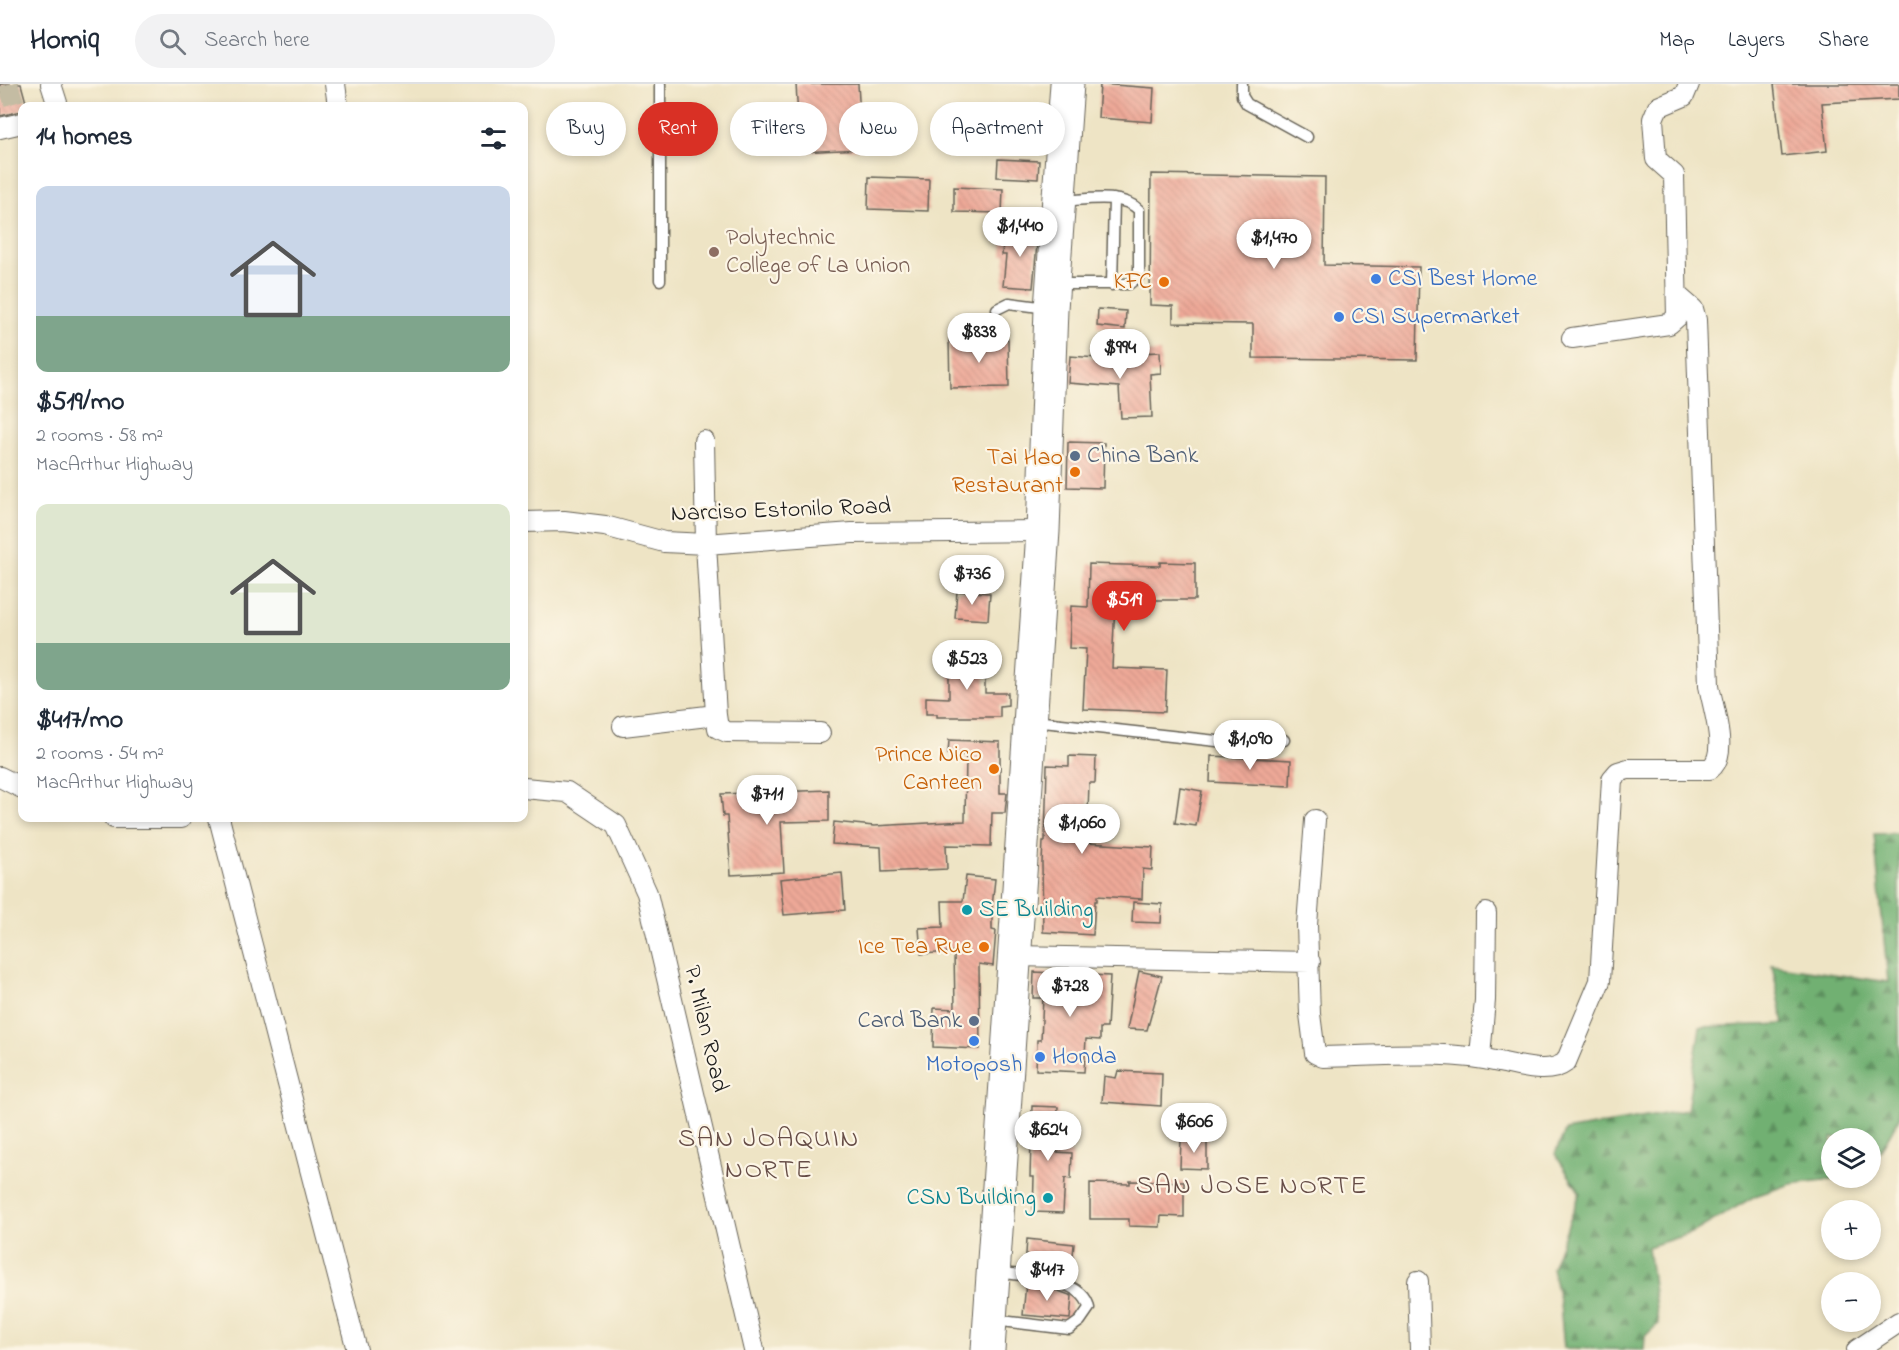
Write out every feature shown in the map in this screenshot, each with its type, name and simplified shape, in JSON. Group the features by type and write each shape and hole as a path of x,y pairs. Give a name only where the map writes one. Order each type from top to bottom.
{"highway":[{"path":"989,1335 1043,531 1052,297 1067,84"}],"street":[{"path":"51,84 57,102"},
{"path":"335,84 337,102"},
{"path":"1572,338 1669,324 1677,317 1674,175 1654,155 1653,119 1658,107 1684,96 1689,84"},
{"path":"0,128 18,122"},
{"path":"1315,820 1307,925 1313,1048 1318,1055 1479,1057 1545,1069 1556,1069 1566,1062 1600,981 1612,779 1618,771 1628,769 1710,769 1716,765 1719,756 1718,727 1709,686 1696,320 1693,309 1678,296"},
{"path":"704,441 706,544 718,728 728,732 820,733"},
{"name":"Narciso Estonilo Road","path":"528,522 564,521 605,526 664,542 706,544 852,532 1043,531"},
{"path":"623,726 716,715"},
{"path":"0,777 18,786"},
{"name":"P. Milan Road","path":"528,788 567,792 616,825 647,892 754,1350"},
{"path":"220,822 357,1350"},
{"path":"1479,1057 1485,1000 1486,914"},
{"path":"1015,956 1310,962"},
{"path":"1418,1281 1420,1350"},
{"path":"1857,1350 1899,1322"}],"lane":[{"path":"660,84 660,280"},
{"path":"1242,84 1242,96 1248,104 1307,137"},
{"path":"997,309 1009,303 1039,305 1052,297 1112,285 1129,284 1139,276 1139,210 1134,205 1114,200 1059,201"},
{"path":"1112,285 1114,200"},
{"path":"1030,721 1045,720 1244,744 1284,740"},
{"path":"989,1335 1069,1329 1080,1321 1089,1308 1088,1299 1061,1283 994,1272"}],"green space":[{"path":"1899,833 1899,1118 1881,1150 1881,1128 1821,1128 1821,1180 1791,1184 1755,1196 1694,1232 1648,1247 1658,1324 1645,1336 1644,1350 1564,1348 1560,1304 1552,1268 1580,1193 1555,1154 1565,1131 1687,1110 1700,1027 1784,1024 1772,965 1888,982 1874,834"}],"building":[{"path":"0,84 21,84 26,102 18,102 18,112 0,116"},
{"path":"796,84 858,84 859,102 839,102 839,150 827,151 827,102 797,102"},
{"path":"1100,84 1154,88 1152,122 1098,118"},
{"path":"1774,84 1899,84 1899,99 1822,103 1827,151 1782,156"},
{"path":"998,159 1039,161 1038,179 997,177"},
{"path":"1151,174 1325,177 1324,265 1419,267 1417,360 1253,358 1253,324 1173,323 1173,306 1150,305"},
{"path":"869,177 929,179 928,211 868,209"},
{"path":"954,187 1003,189 1002,213 954,212"},
{"path":"1004,229 1038,232 1033,288 1003,286 1006,255 1002,255"},
{"path":"1098,309 1126,311 1125,329 1097,326"},
{"path":"1008,339 1009,387 950,388 949,340"},
{"path":"1160,352 1161,373 1150,374 1152,417 1121,418 1119,387 1068,383 1070,356 1140,361 1139,353"},
{"path":"1068,442 1104,443 1103,488 1067,487"},
{"path":"1160,562 1195,563 1195,600 1149,600 1149,604 1115,603 1112,668 1167,670 1165,712 1083,709 1086,649 1069,648 1071,606 1088,607 1089,564 1160,566"},
{"path":"957,591 990,593 988,620 955,618"},
{"path":"949,653 985,653 985,693 1008,693 1008,705 1000,706 1000,717 937,717 937,714 926,714 926,697 949,698"},
{"path":"949,740 1000,742 1000,793 1007,793 1005,813 992,813 991,846 946,845 947,869 882,872 881,847 832,844 834,822 874,826 965,821 966,755 948,754"},
{"path":"1069,756 1096,757 1095,783 1089,783 1087,843 1153,847 1152,870 1143,869 1142,899 1097,896 1093,935 1043,932 1042,863 1043,841 1045,841 1047,765 1069,766"},
{"path":"1211,756 1291,760 1290,786 1210,782"},
{"path":"1180,787 1202,791 1196,826 1175,823"},
{"path":"829,790 829,821 781,822 784,872 731,875 727,816 723,816 721,794"},
{"path":"842,873 845,910 784,915 780,879"},
{"path":"966,876 995,879 992,907 992,930 996,931 993,966 979,964 980,1049 933,1047 934,1008 955,1009 954,952 921,954 919,928 943,927 942,901 963,901"},
{"path":"1133,902 1162,904 1161,923 1132,922"},
{"path":"1139,971 1162,976 1147,1030 1127,1029"},
{"path":"1034,972 1110,976 1107,1028 1100,1028 1100,1040 1086,1039 1084,1072 1036,1070 1037,1040 1041,1040 1043,998 1033,998"},
{"path":"1118,1071 1162,1073 1161,1106 1102,1102 1104,1076 1116,1078"},
{"path":"1032,1106 1058,1107 1056,1152 1072,1153 1071,1179 1065,1178 1063,1213 1033,1212 1034,1177 1030,1177"},
{"path":"1181,1139 1207,1139 1207,1169 1180,1168"},
{"path":"1130,1181 1184,1182 1184,1217 1161,1216 1160,1227 1129,1226 1129,1219 1090,1219 1090,1183 1130,1184"},
{"path":"1027,1239 1074,1244 1071,1279 1025,1268"},
{"path":"1026,1283 1048,1287 1072,1296 1070,1319 1023,1315"}],"tunnel":[{"path":"8,84 18,115"}],"place":[{"name":"Polytechnic College of La Union","path":"714,252"},
{"name":"CSI Best Home","path":"1376,279"},
{"name":"KFC","path":"1164,282"},
{"name":"CSI Supermarket","path":"1339,317"},
{"name":"China Bank","path":"1075,456"},
{"name":"Tai Hao Restaurant","path":"1075,472"},
{"name":"Prince Nico Canteen","path":"994,769"},
{"name":"SE Building","path":"967,910"},
{"name":"Ice Tea Rue","path":"984,947"},
{"name":"Card Bank","path":"974,1021"},
{"name":"Motoposh","path":"974,1041"},
{"name":"Honda","path":"1040,1057"},
{"name":"CSN Building","path":"1048,1198"}],"district":[{"name":"SAN JOAQUIN NORTE","path":"769,1154"},
{"name":"SAN JOSE NORTE","path":"1252,1186"}]}
